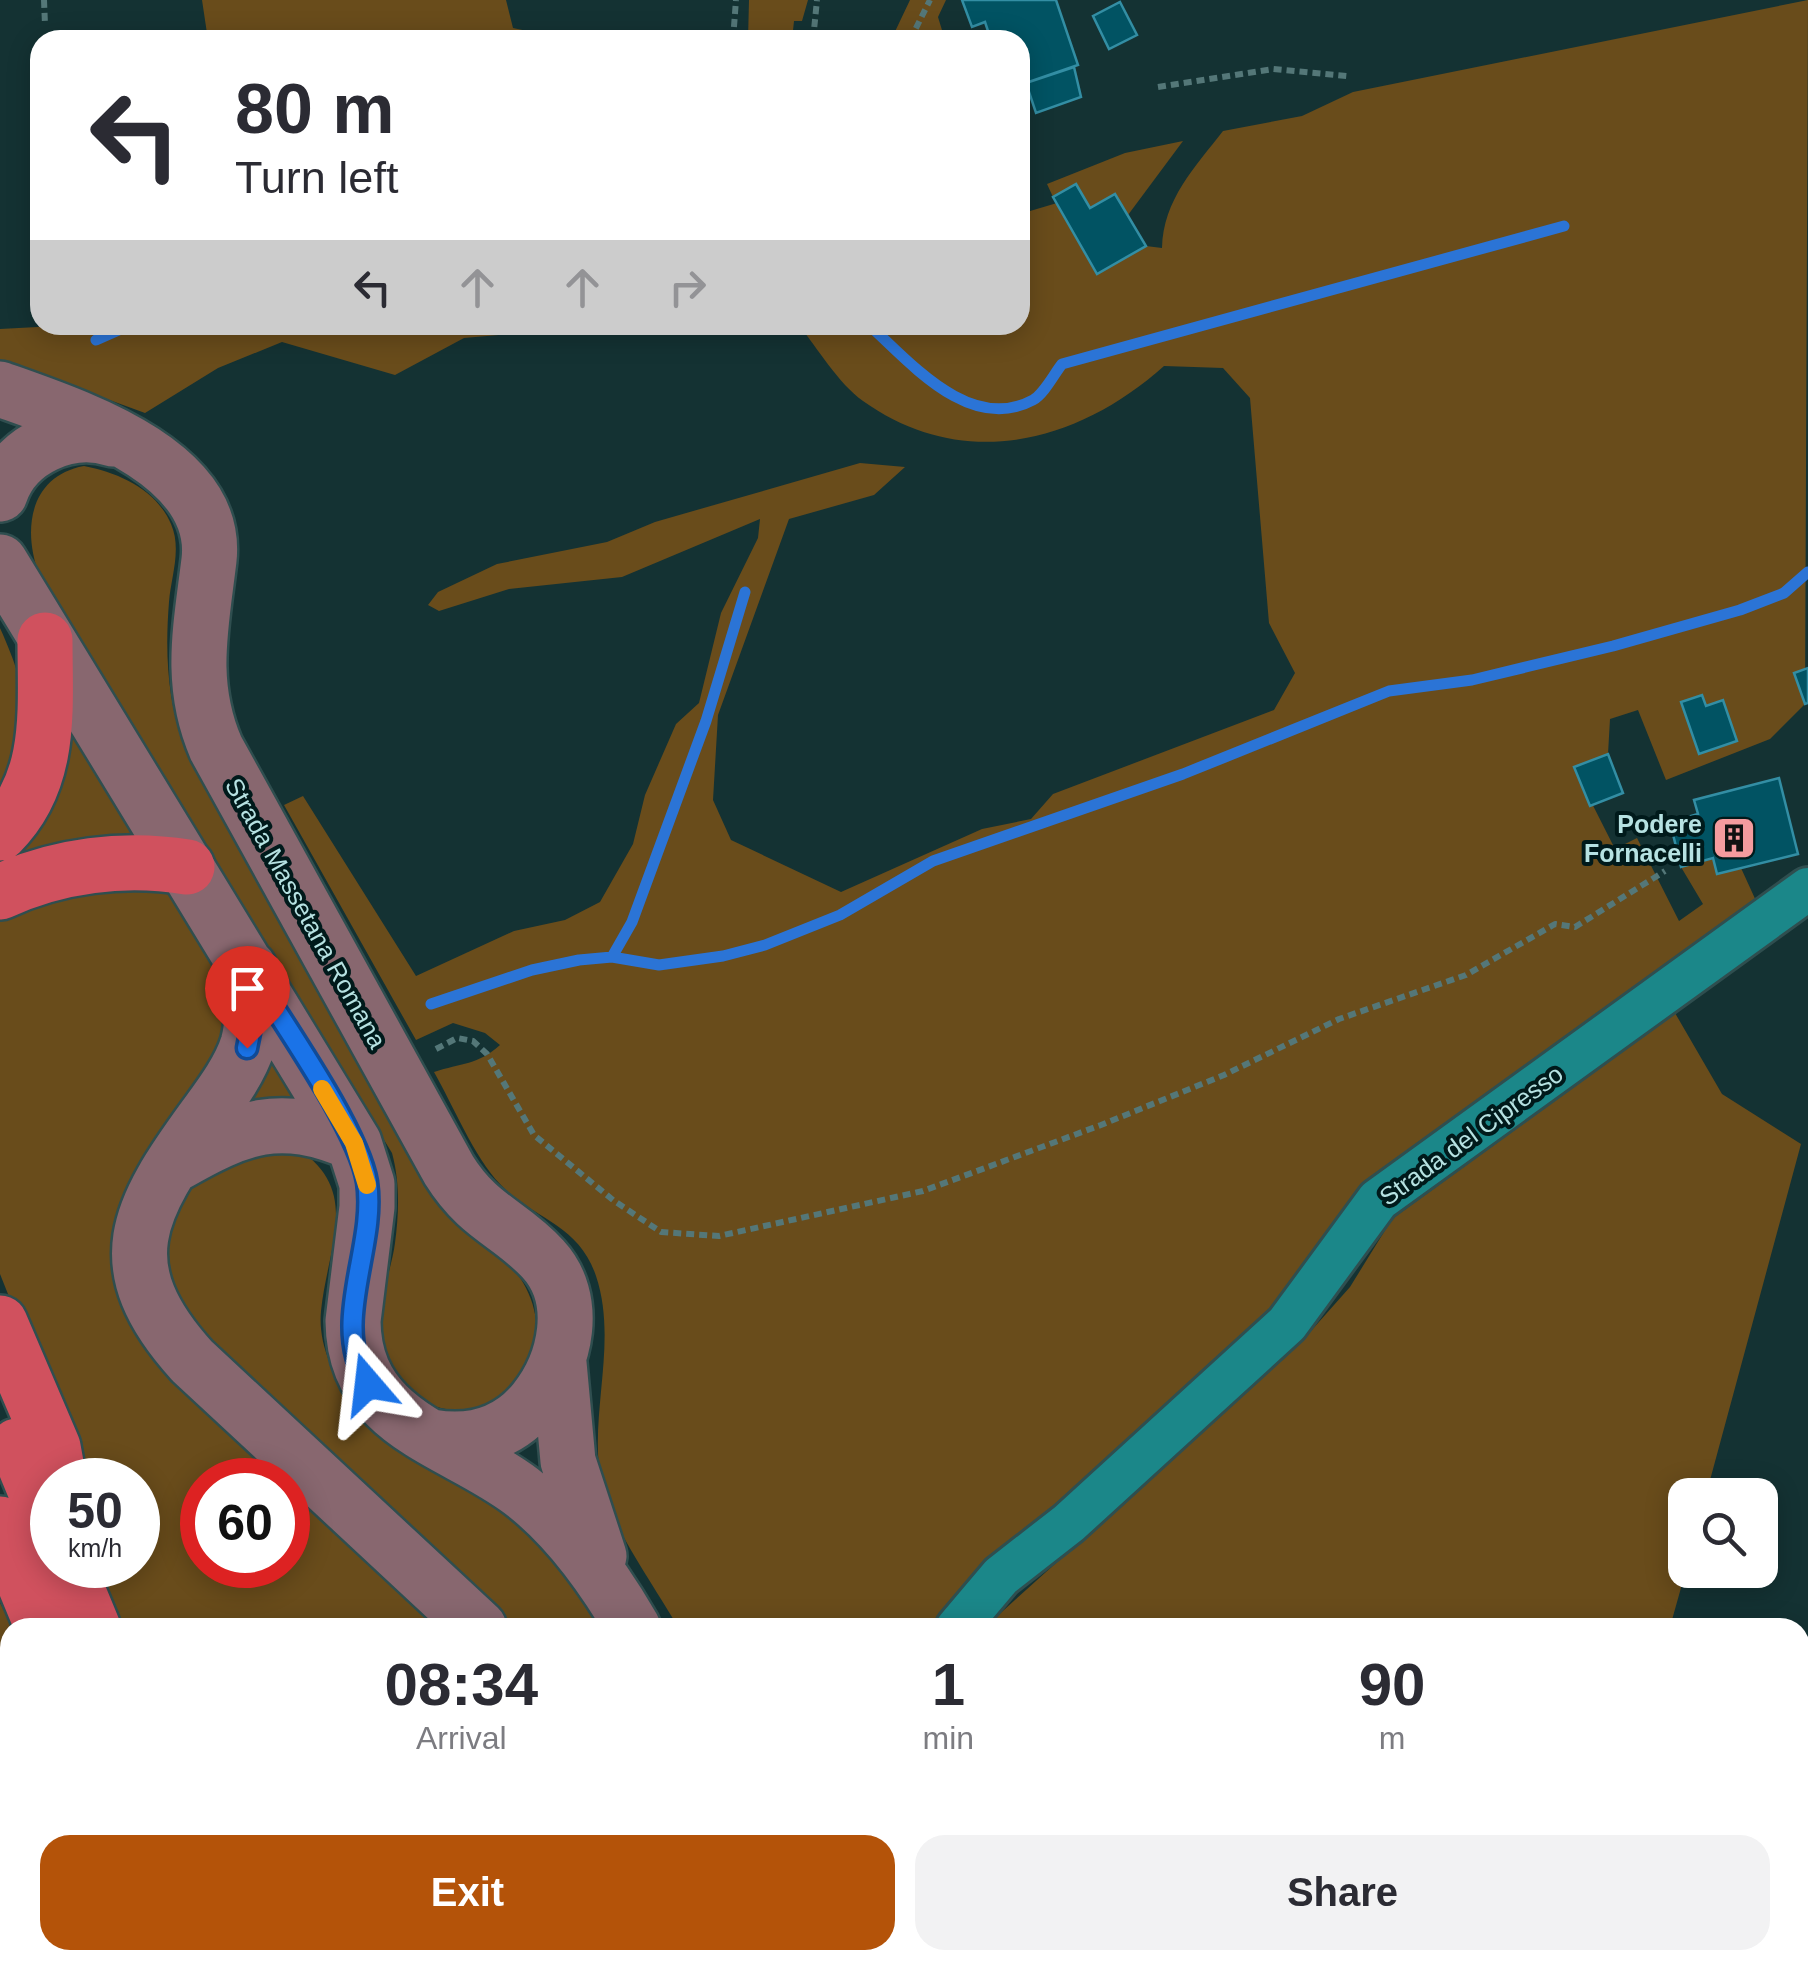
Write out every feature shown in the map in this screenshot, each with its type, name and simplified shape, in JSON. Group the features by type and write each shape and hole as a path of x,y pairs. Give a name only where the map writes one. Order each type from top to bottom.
{"highway":[{"path":"0,833 31,791 42,753 45,640"},
{"path":"0,892 57,872 121,862 186,867"},
{"path":"0,1323 55,1458"},
{"path":"0,1406 30,1478"},
{"path":"0,1524 67,1601"},
{"path":"0,1548 67,1601"}],"main road":[{"name":"Strada Massetana Romana","path":"0,389 78,418 125,442 173,475 200,510 210,545 196,673 207,728 244,804 469,1200 550,1269 565,1314 558,1362 574,1489 623,1610"},
{"name":"Strada Massetana Romana","path":"0,494 17,465 54,440 84,434 125,442"},
{"name":"Strada Massetana Romana","path":"0,562 354,1143 367,1184 354,1321 358,1364 385,1406 522,1492 560,1528 623,1610"},
{"path":"249,968 253,1018 247,1048 222,1094 167,1169 146,1210 139,1254 146,1292 162,1326 258,1424 468,1618"},
{"path":"167,1169 222,1138 278,1124 316,1127 354,1143"},
{"name":"Strada Massetana Romana","path":"432,1437 461,1440 507,1427 534,1402 558,1362"}],"street":[{"name":"Strada del Cipresso","path":"965,1618 1001,1576 1069,1523 1287,1324 1378,1200 1808,889"}],"path":[{"path":"44,0 45,24"},
{"path":"734,30 736,0"},
{"path":"813,30 817,0"},
{"path":"915,30 930,0"},
{"path":"1158,87 1272,69 1347,76"},
{"path":"395,1072 457,1038 472,1041 487,1054 534,1135 613,1200 661,1232 719,1236 923,1191 1189,1089 1362,1010 1466,975 1555,924 1575,927 1665,871"}],"shaded area":[{"path":"202,0 506,0 513,28 522,30 206,30"},
{"path":"749,0 808,0 802,21 794,21 793,30 748,30"},
{"path":"910,0 946,0 938,17 942,30 896,30"},
{"path":"1808,0 1805,704 1770,739 1666,780 1638,710 1610,719 1608,754 1574,768 1615,849 1637,838 1679,921 1703,904 1681,867 1713,859 1717,874 1741,868 1757,903 1308,1279 953,1601 941,1618 673,1618 624,1538 602,1487 598,1434 605,1328 596,1276 567,1233 513,1196 490,1173 434,1072 477,1060 500,1045 485,1033 453,1023 416,1040 284,805 303,796 416,976 514,931 565,920 600,902 633,844 645,795 676,724 699,703 721,613 758,538 760,519 622,577 509,589 439,611 428,605 438,592 497,564 607,542 655,522 860,463 905,467 874,495 789,519 718,715 713,800 731,840 841,892 982,829 1031,819 1053,794 1274,710 1295,673 1269,623 1250,398 1223,368 1164,366 1130,393 1057,430 979,442 940,436 901,423 863,401 807,335 1030,335 1030,211 1057,203 1098,274 1146,246 1162,248 1174,199 1223,131 1302,116 1353,92"},
{"path":"1183,141 1128,215 1115,194 1090,208 1076,184 1053,197 1047,184 1125,153"},
{"path":"30,327 30,335 500,335 464,338 395,375 282,342 218,368 145,413 0,360 0,329"},
{"path":"84,466 135,484 156,501 171,524 176,553 169,602 168,658 174,712 185,748 441,1202 466,1231 507,1263 526,1288 536,1323 532,1355 517,1382 494,1401 466,1410 437,1407 408,1390 384,1356 379,1316 398,1209 392,1153 39,574 31,540 35,507 52,481"},
{"path":"0,628 19,677 22,714 0,799"},
{"path":"70,723 146,842 0,875 0,853"},
{"path":"79,879 174,893 222,974 229,1000 226,1050 116,1251 120,1301 152,1355 255,1458 180,1458 180,1588 310,1588 310,1509 433,1618 114,1618 105,1588 160,1588 160,1458 73,1458 0,1274 0,906"},
{"path":"1675,1013 1722,1094 1801,1144 1711,1478 1668,1478 1668,1588 1681,1588 1673,1618 995,1618 1302,1341 1350,1287 1392,1219"},
{"path":"273,1047 308,1107 248,1106 240,1101"},
{"path":"291,1144 314,1161 327,1179 336,1218 321,1311 322,1334 328,1357 349,1398 543,1537 597,1618 502,1618 216,1350 168,1288 163,1249 170,1217 196,1171"}],"building":[{"path":"962,0 1056,0 1078,65 1030,82 1030,30 988,30 985,22 972,27"},
{"path":"1120,2 1137,35 1109,49 1093,16"},
{"path":"1074,67 1081,97 1036,113 1030,82"},
{"path":"1076,184 1090,208 1115,194 1146,246 1097,274 1053,197"},
{"path":"1808,668 1808,703 1805,704 1794,673"},
{"path":"1702,695 1706,706 1723,700 1737,741 1699,754 1681,702"},
{"path":"1608,754 1623,793 1590,806 1574,767"},
{"name":"Podere Fornacelli","path":"1779,778 1798,854 1717,874 1713,858 1681,867 1670,822 1698,814 1694,800"}],"waterway":[{"path":"880,335 922,374 964,401 987,408 1010,408 1037,397 1062,364 1564,226"},
{"path":"96,340 107,335"},
{"path":"431,1004 532,970 579,960 612,957 659,965 723,956 765,945 840,915 933,861 1183,774 1389,691 1472,680 1740,610 1784,593 1808,572"},
{"path":"612,957 632,922 706,721 745,592"}],"slow traffic":[{"path":"322,1089 354,1143 367,1185"}],"place":[{"name":"Podere Fornacelli","path":"1734,838"}],"route":[{"path":"247,1048 253,1018 249,968 362,1161 368,1207 355,1298 354,1344 368,1384"}]}
